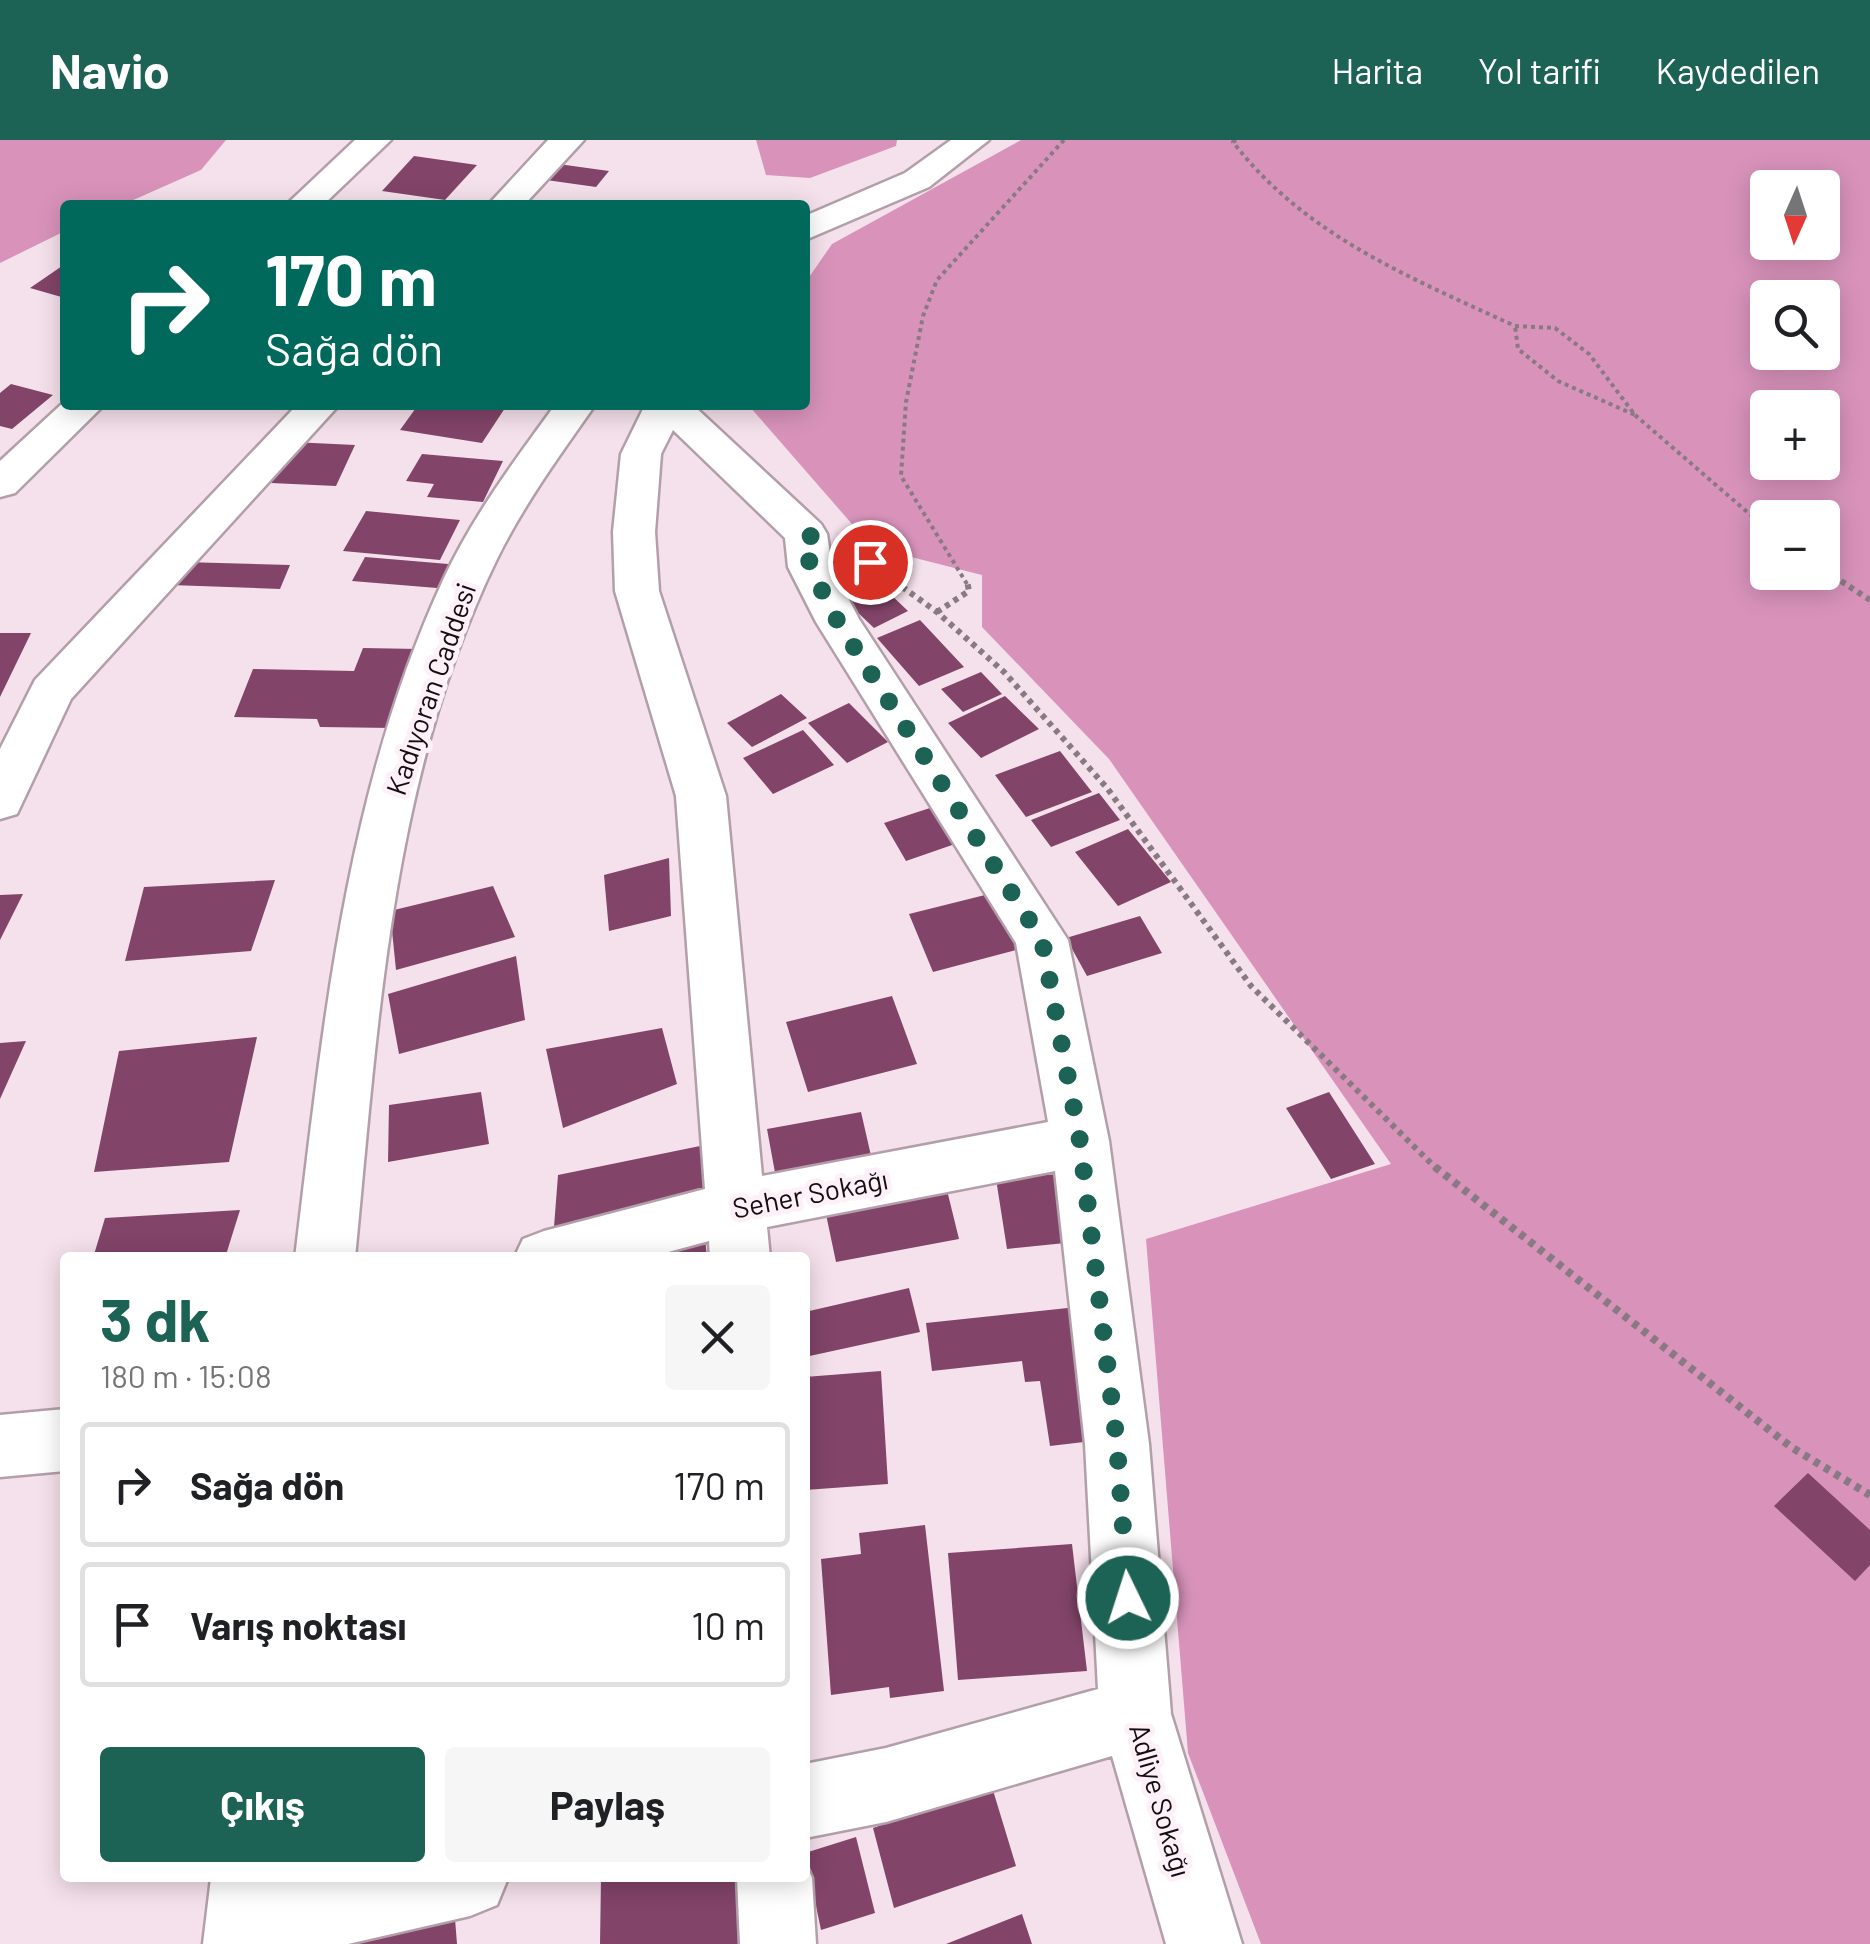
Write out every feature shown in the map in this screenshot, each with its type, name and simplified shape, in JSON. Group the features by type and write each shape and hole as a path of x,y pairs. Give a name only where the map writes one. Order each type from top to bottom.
{"street":[{"path":"309,200 374,140"},
{"path":"510,200 567,140"},
{"path":"810,227 916,180 972,140"},
{"path":"0,484 79,410"},
{"path":"0,801 51,691 313,410"},
{"name":"Kadıyoran Caddesi","path":"327,1252 358,968 386,823 428,674 466,577 531,468 572,410"},
{"path":"665,410 640,454 634,532 636,592 701,796 739,1232"},
{"path":"673,410 806,534"},
{"name":"Adliye Sokağı","path":"806,534 810,567 838,622 1042,940 1080,1141 1117,1444 1135,1714 1204,1944"},
{"name":"Seher Sokağı","path":"589,1252 739,1232 1080,1141"},
{"path":"0,1446 60,1440"},
{"path":"810,1801 886,1785 1135,1714"},
{"path":"244,1917 447,1882"},
{"path":"774,1882 778,1944"}],"path":[{"path":"937,612 969,592 966,578 901,476 906,402 923,316 936,280 1064,140"},
{"path":"1236,140 1232,142 1244,161 1293,208 1384,264 1515,326 1555,328 1589,354 1635,415 1750,514"},
{"path":"1515,326 1518,349 1558,382 1635,415"},
{"path":"806,534 870,562 937,612 1004,672 1108,788 1251,986 1417,1153 1791,1447 1870,1495"},
{"path":"1840,581 1870,600"}],"shaded area":[{"path":"0,140 226,140 201,170 133,200 60,200 60,233 0,263"},
{"path":"756,140 897,140 896,146 810,178 766,175"},
{"path":"1021,140 1870,140 1870,1944 1261,1944 1188,1753 1146,1239 1391,1164 1109,759 982,627 982,575 872,547 753,410 810,410 810,276 832,244"}],"building":[{"path":"414,156 477,165 445,200 382,191"},
{"path":"551,163 609,171 596,187 539,179"},
{"path":"60,267 60,297 30,288"},
{"path":"11,384 53,395 12,429 0,426 0,393"},
{"path":"414,410 504,410 482,443 400,430"},
{"path":"292,442 355,445 336,486 271,483"},
{"path":"422,454 503,461 483,502 427,497 434,484 406,481"},
{"path":"366,511 460,520 440,560 343,551"},
{"path":"365,557 460,565 449,589 352,581"},
{"path":"183,562 290,565 280,589 171,585"},
{"path":"867,572 908,611 874,628 832,588"},
{"path":"920,620 964,667 919,686 877,638"},
{"path":"0,633 31,633 0,697"},
{"path":"363,648 419,649 393,728 320,727 317,719 234,717 253,669 354,671"},
{"path":"981,672 1002,694 963,712 941,689"},
{"path":"781,694 807,718 752,747 727,723"},
{"path":"1005,696 1039,729 981,758 948,723"},
{"path":"849,703 888,742 847,763 808,723"},
{"path":"803,730 834,765 773,794 743,758"},
{"path":"1060,751 1092,792 1026,817 995,775"},
{"path":"1099,793 1120,820 1051,847 1031,820"},
{"path":"933,807 955,844 906,861 884,823"},
{"path":"1128,829 1171,882 1118,906 1075,852"},
{"path":"669,858 671,916 609,931 604,875"},
{"path":"275,880 251,951 125,961 144,887"},
{"path":"493,886 515,937 396,970 390,911"},
{"path":"993,893 1020,949 933,972 909,914"},
{"path":"23,894 0,940 0,895"},
{"path":"1140,916 1162,953 1087,976 1066,938"},
{"path":"516,956 525,1020 399,1054 388,994"},
{"path":"892,996 917,1064 808,1092 786,1022"},
{"path":"662,1028 677,1084 563,1128 546,1049"},
{"path":"257,1037 229,1162 94,1172 119,1051"},
{"path":"26,1041 0,1099 0,1043"},
{"path":"481,1092 489,1144 388,1162 389,1105"},
{"path":"1329,1092 1375,1164 1331,1179 1286,1108"},
{"path":"861,1112 872,1160 776,1178 767,1129"},
{"path":"700,1146 708,1192 554,1227 558,1175"},
{"path":"1062,1173 1075,1242 1007,1249 996,1179"},
{"path":"944,1178 959,1239 836,1262 823,1200"},
{"path":"240,1210 227,1252 95,1252 105,1218"},
{"path":"705,1237 706,1252 654,1252"},
{"path":"909,1288 920,1332 810,1356 810,1311"},
{"path":"1077,1307 1101,1440 1050,1446 1040,1381 1025,1382 1022,1361 932,1371 926,1323"},
{"path":"881,1371 888,1484 810,1490 810,1377"},
{"path":"1808,1473 1870,1530 1870,1565 1855,1581 1774,1506"},
{"path":"925,1525 944,1691 890,1698 889,1687 831,1695 821,1559 861,1554 859,1533"},
{"path":"1072,1544 1087,1671 958,1680 948,1553"},
{"path":"992,1787 1016,1866 894,1908 873,1828"},
{"path":"856,1837 875,1913 821,1930 810,1877 810,1851"},
{"path":"601,1882 744,1882 746,1944 600,1944"},
{"path":"454,1906 457,1944 330,1944"},
{"path":"1022,1914 1032,1944 946,1944"}],"route":[{"path":"870,562 806,534 810,567 838,622 980,850 1042,940 1080,1141 1117,1444 1128,1598"}]}
